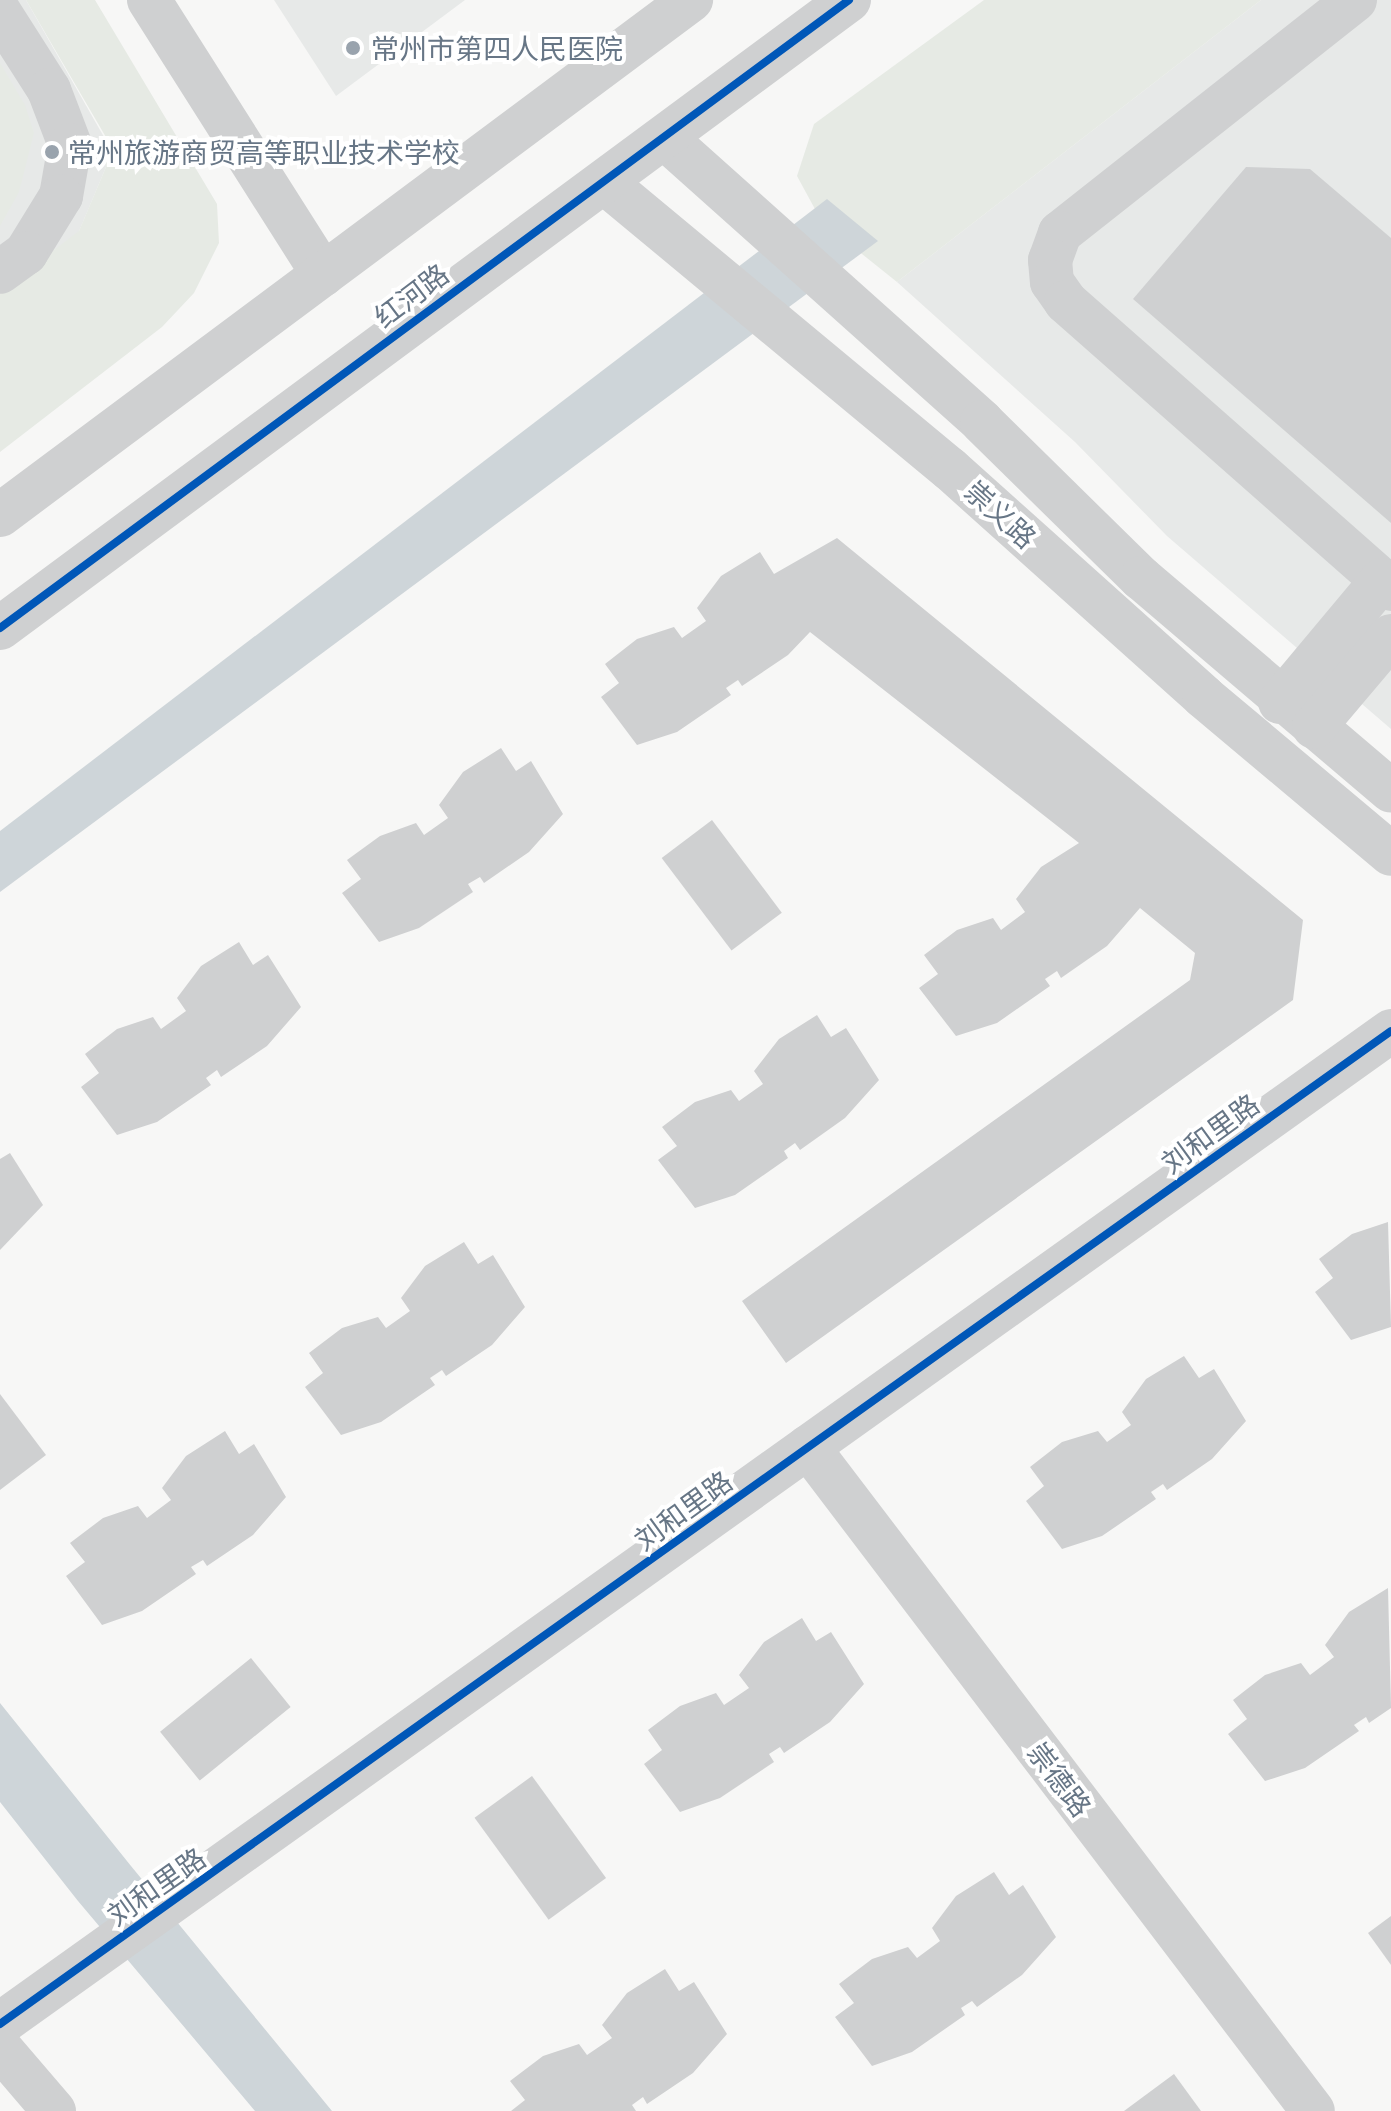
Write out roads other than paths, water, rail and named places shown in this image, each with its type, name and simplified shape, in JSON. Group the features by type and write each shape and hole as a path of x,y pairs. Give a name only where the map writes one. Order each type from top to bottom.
{"street":[{"path":"149,0 323,274"},
{"path":"0,515 691,0"},
{"name":"红河路","path":"0,628 666,139 849,0"},
{"path":"1297,714 1386,584 1066,302 1052,282 1050,260 1060,233 1355,0"},
{"path":"0,13 49,90 70,145 61,196 26,253 0,272"},
{"name":"崇义路","path":"666,139 842,293 1141,578 1391,791"},
{"name":"崇义路","path":"604,182 797,346 950,469 1204,697 1391,854"},
{"path":"1297,714 1391,636"},
{"name":"刘和里路","path":"0,2024 1391,1031"},
{"name":"崇德路","path":"808,1447 1313,2111"},
{"path":"0,2048 54,2111"}],"place":[{"name":"常州市第四人民医院","path":"353,48"},
{"name":"常州旅游商贸高等职业技术学校","path":"52,152"}]}
